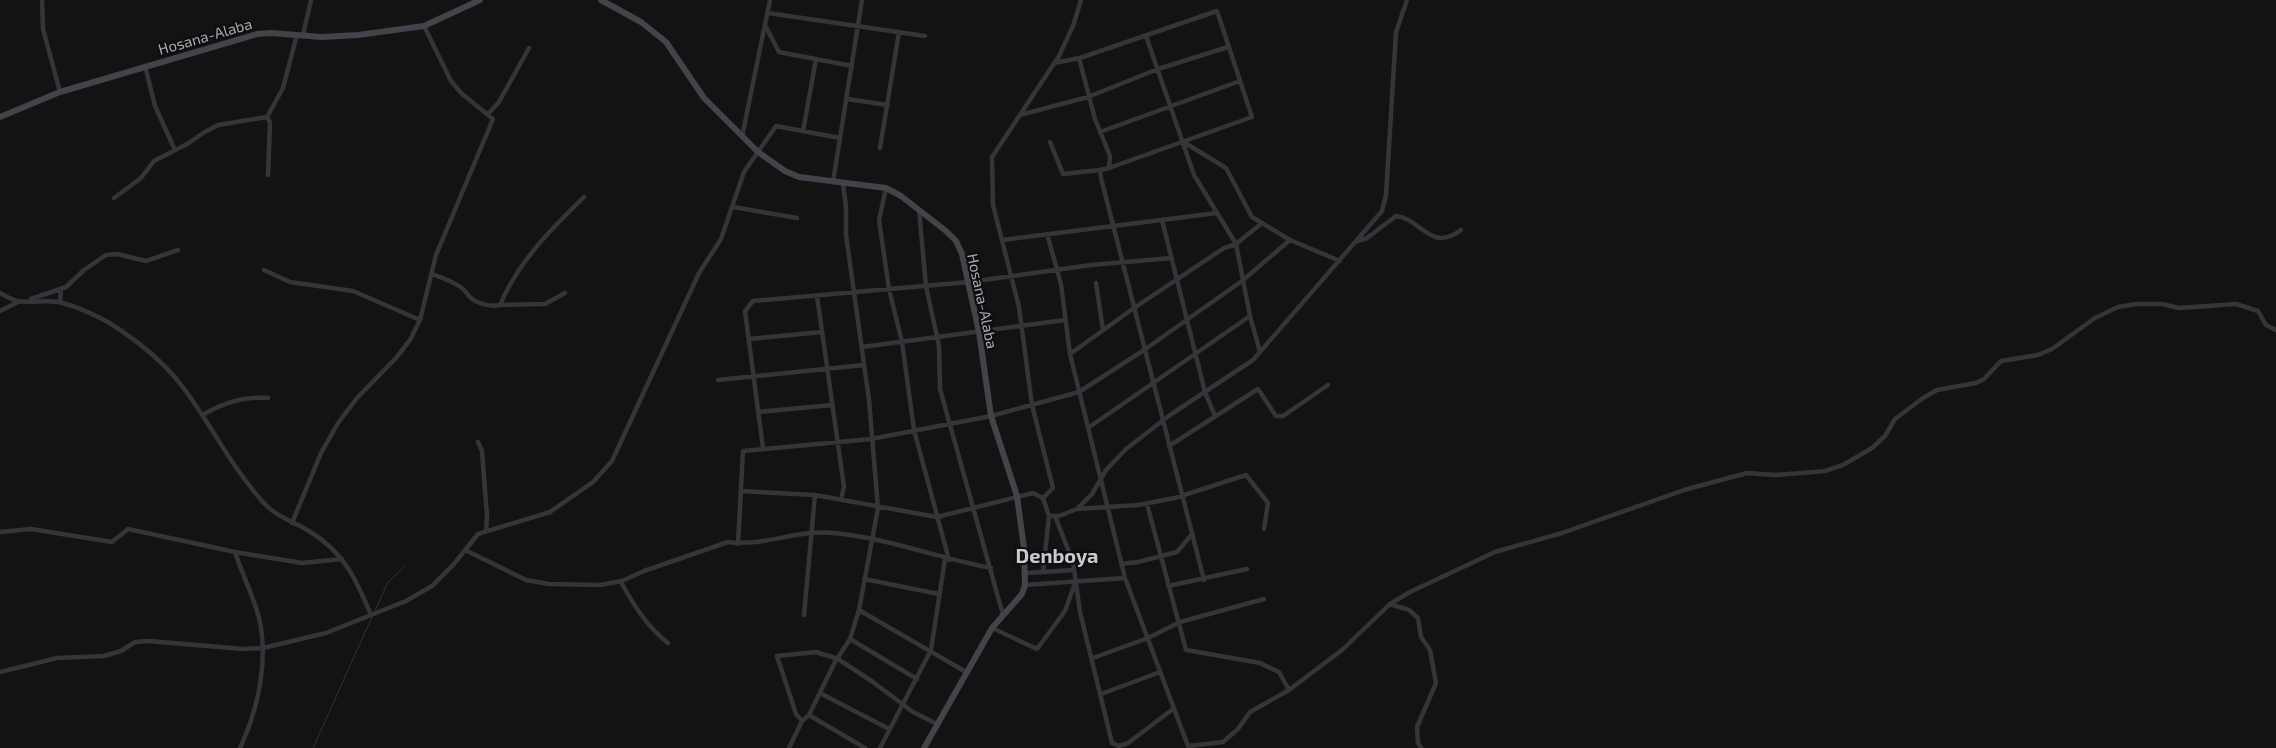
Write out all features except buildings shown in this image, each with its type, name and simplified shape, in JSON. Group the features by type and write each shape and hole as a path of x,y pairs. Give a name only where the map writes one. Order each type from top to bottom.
{"main road":[{"name":"Hosana-Alaba","path":"0,117 60,92 257,34 358,35 424,26 480,0"},
{"name":"Hosana-Alaba","path":"601,0 641,22 666,42 704,98 758,152 784,171 799,177 886,188 901,196 956,241 970,282 991,416 1017,496 1025,585"},
{"path":"924,748 992,628 1022,594 1025,585"}],"street":[{"path":"42,0 43,28 60,92"},
{"path":"267,117 283,88 311,0"},
{"path":"742,137 770,0"},
{"path":"832,182 862,0"},
{"path":"1043,498 1053,488 1032,406 1022,326 1012,276 993,205 992,157 1054,63 1073,26 1082,0"},
{"path":"1077,509 1092,494 1106,470 1126,449 1162,421 1253,360 1340,262 1382,211 1386,195 1396,32 1407,0"},
{"path":"1050,142 1063,174 1100,170 1252,117 1216,11 1079,58 1054,63"},
{"path":"768,12 925,36"},
{"path":"292,523 321,453 338,423 357,398 396,358 410,340 420,320 436,256 493,119 461,93 451,81 424,26"},
{"path":"766,27 779,52 852,66"},
{"path":"880,148 899,32"},
{"path":"1146,36 1194,175 1236,244 1242,281 1260,352"},
{"path":"1020,115 1088,97 1158,69 1228,47"},
{"path":"488,114 499,102 529,48"},
{"path":"1079,58 1088,97 1110,156 1109,168"},
{"path":"803,131 816,59"},
{"path":"145,66 155,106 175,150"},
{"path":"1100,132 1240,81"},
{"path":"846,99 888,105"},
{"path":"114,198 141,178 154,161 218,125 267,117"},
{"path":"267,117 270,122 268,175"},
{"path":"0,672 57,658 104,656 121,650 135,642 243,649 263,648 326,633 406,601 432,586 453,565 478,534 550,512 593,482 612,460 699,272 721,239 744,172 776,126 840,138"},
{"path":"1182,141 1226,168 1252,217 1290,240 1340,262"},
{"path":"1100,170 1162,421 1204,580"},
{"path":"789,748 802,721 809,715 834,662 838,659 850,639 859,610 878,508 871,439 870,400 853,292 846,235 846,207 843,184"},
{"path":"880,748 931,650 947,560 914,430 902,342 889,289 878,220 886,188"},
{"path":"500,305 518,273 543,239 584,197"},
{"path":"733,207 798,218"},
{"path":"918,209 926,286 937,337 940,389 1003,616"},
{"path":"1002,240 1217,213"},
{"path":"1357,242 1367,238 1396,216 1404,217 1426,234 1437,237 1447,238 1460,230"},
{"path":"1162,220 1205,392 1215,416"},
{"path":"1070,354 1134,308 1224,248 1236,244 1262,223"},
{"path":"1047,234 1057,270 1070,354 1121,564 1188,747 1223,742 1238,729 1250,712 1289,690 1342,650 1390,604 1495,552 1562,534 1684,490 1747,473 1775,475 1825,470 1843,465 1872,448 1885,436 1895,419 1922,398 1937,390 1976,383 1984,379 2001,361 2038,355 2052,349 2095,318 2118,307 2137,304 2162,304 2179,308 2236,304 2258,311 2266,326 2276,330"},
{"path":"738,544 743,451 871,439 991,416 1079,392 1144,350 1242,281 1290,240"},
{"path":"28,301 61,289 106,255 117,254 146,261 178,250"},
{"path":"763,448 746,311 753,301 970,282 1123,262 1172,258"},
{"path":"264,270 290,282 353,291 420,320"},
{"path":"432,274 464,289 470,297 481,303 494,306 545,304 565,293"},
{"path":"1096,283 1103,330"},
{"path":"60,303 61,289"},
{"path":"0,293 19,301 60,303 91,314 126,334 157,359 181,384 240,476 274,514 310,532 342,559 360,588 371,615"},
{"path":"817,296 844,487 841,499"},
{"path":"0,311 19,301"},
{"path":"1088,428 1250,316"},
{"path":"862,347 1065,320"},
{"path":"749,339 822,332"},
{"path":"718,380 864,365"},
{"path":"1169,446 1258,389 1276,416 1283,416 1328,385"},
{"path":"202,415 236,399 251,396 268,398"},
{"path":"758,412 832,405"},
{"path":"478,442 482,451 487,516 486,531"},
{"path":"1052,516 1077,509 1147,504 1182,496 1246,475 1268,503 1264,529"},
{"path":"741,491 815,495 878,508 936,517 1033,493 1043,498 1074,570 1080,612 1093,658 1112,743 1118,746 1128,742 1173,709"},
{"path":"804,615 815,495"},
{"path":"1147,504 1186,650 1260,663 1279,672 1289,690"},
{"path":"1043,572 1052,516"},
{"path":"0,532 31,530 112,542 128,529 235,552 302,563 342,559"},
{"path":"465,550 526,580 578,586 620,582 728,542 738,544 767,541 811,532 834,533 871,539 947,560 991,568"},
{"path":"1121,564 1161,557 1176,552 1192,534"},
{"path":"235,552 258,616 263,648 257,702 249,728 240,748"},
{"path":"1168,586 1204,580 1247,569"},
{"path":"1025,572 1074,570"},
{"path":"1025,585 1125,578"},
{"path":"864,579 940,594"},
{"path":"992,628 1037,649 1064,611 1076,581"},
{"path":"620,582 636,608 658,635 668,643"},
{"path":"1093,658 1148,638 1178,623 1264,600"},
{"path":"1390,604 1409,610 1418,618 1421,637 1430,650 1436,683 1417,726 1418,743 1421,748"},
{"path":"859,610 966,672"},
{"path":"850,639 917,679"},
{"path":"802,721 796,714 777,656 816,652 838,659 913,712 937,724"},
{"path":"1101,694 1160,672"},
{"path":"820,693 889,729"},
{"path":"809,715 865,748"}],"waterway":[{"path":"375,611 388,582 406,565"},
{"path":"313,748 372,617"}],"district":[{"name":"Denboya","path":"1057,555"}]}
